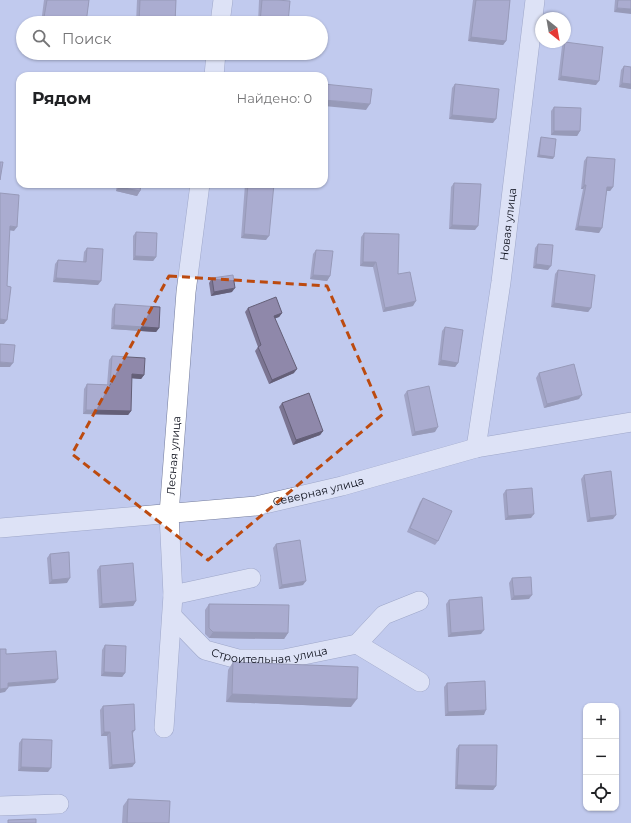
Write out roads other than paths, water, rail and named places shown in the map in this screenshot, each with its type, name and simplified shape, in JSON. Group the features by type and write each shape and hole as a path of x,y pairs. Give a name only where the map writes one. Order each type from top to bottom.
{"street":[{"path":"221,16 223,0"},
{"name":"Новая улица","path":"476,448 501,282 535,0"},
{"path":"214,72 215,60"},
{"name":"Лесная улица","path":"164,728 173,595 169,514 186,292 199,188"},
{"name":"Северная улица","path":"0,528 256,506 342,486 476,448 631,422"},
{"path":"173,595 251,578"},
{"path":"419,601 384,616 357,644 420,682"},
{"name":"Строительная улица","path":"172,616 205,650 238,659 284,659 357,644"},
{"path":"0,806 59,804"}]}
